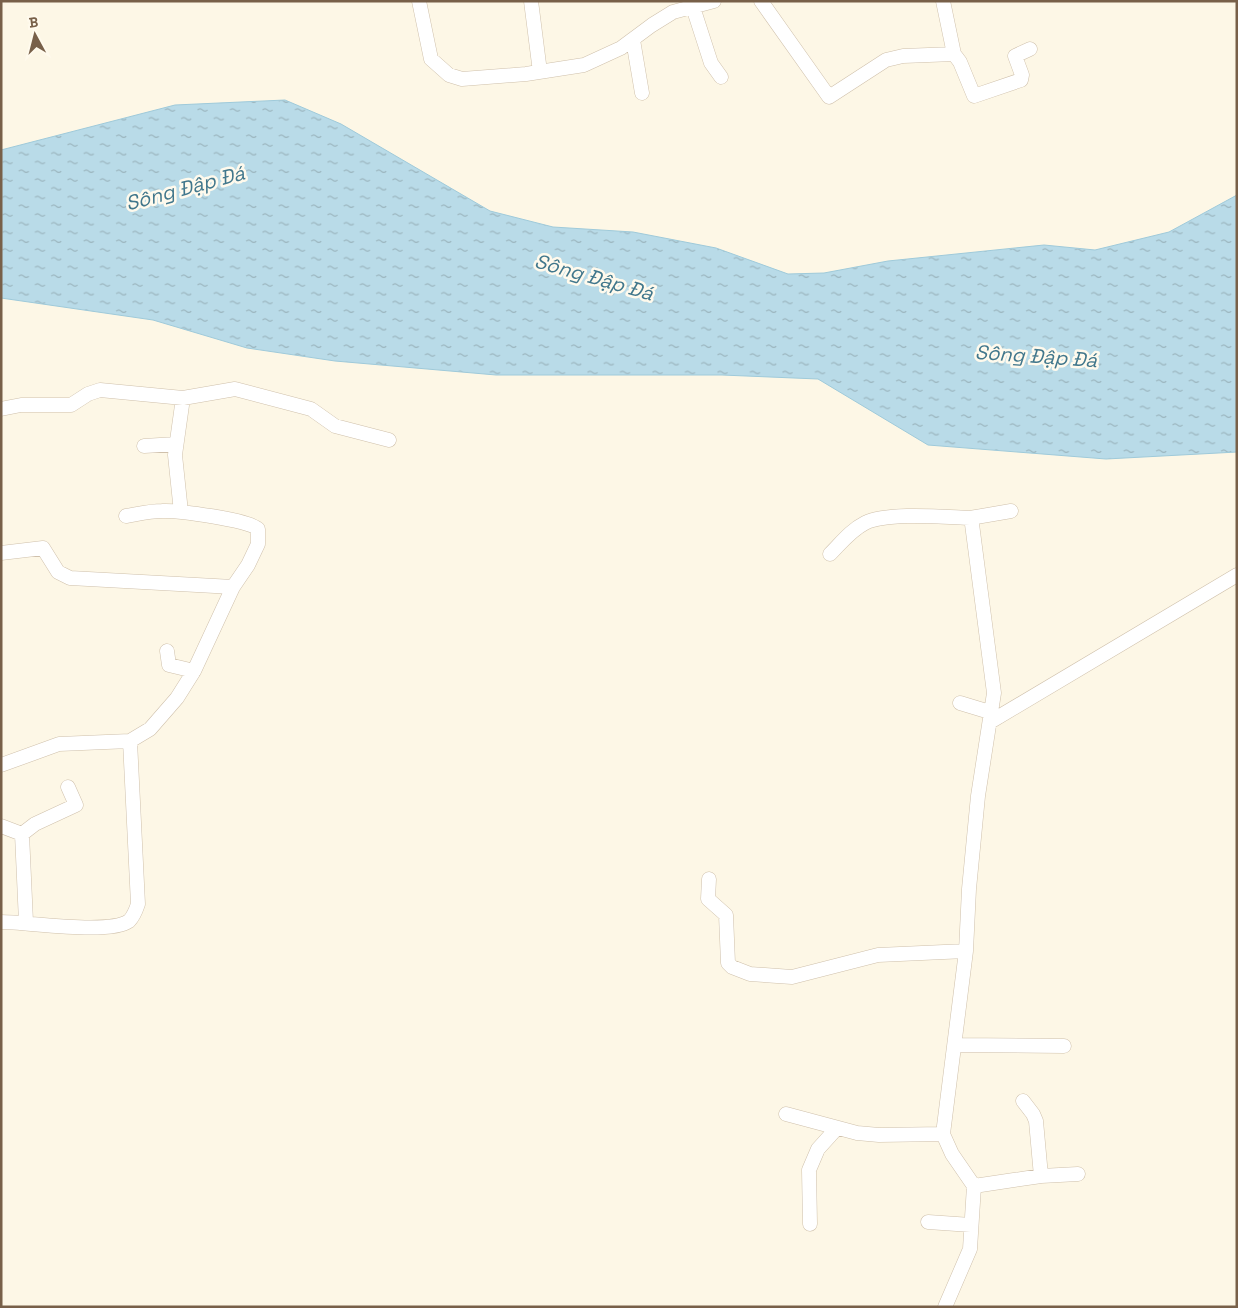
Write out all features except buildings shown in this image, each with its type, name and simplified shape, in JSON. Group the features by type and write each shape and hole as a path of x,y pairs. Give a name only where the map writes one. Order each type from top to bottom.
{"street":[{"path":"531,1 540,72"},
{"path":"420,2 428,51 438,67 449,75 462,79 540,72 584,65 622,48 673,12 692,4 714,1"},
{"path":"761,1 829,97 886,60 903,56 954,54"},
{"path":"943,1 954,54 976,97 1021,80 1022,75 1015,56 1030,49"},
{"path":"692,4 711,63 721,76"},
{"path":"633,40 642,93"},
{"path":"1,409 21,405 71,405 88,394 100,390 184,398 228,389 249,391 311,409 335,426 388,440"},
{"path":"181,512 175,466 176,444 184,398"},
{"path":"144,446 176,444"},
{"path":"1,765 59,744 130,741 140,736 157,722 177,698 194,671 234,587 258,544 258,529 245,523 181,512 160,511 126,516"},
{"path":"830,554 858,527 872,520 923,517 970,518 1011,511"},
{"path":"945,1307 967,1259 974,1186 952,1154 943,1134 966,951 968,889 978,796 991,718 993,674 980,599 970,518"},
{"path":"1,552 43,548 58,572 70,578 234,587"},
{"path":"991,718 1237,575"},
{"path":"167,651 169,665 194,671"},
{"path":"960,703 991,718"},
{"path":"1,922 110,927 128,921 135,914 138,904 130,741"},
{"path":"22,834 35,824 76,805 68,787"},
{"path":"1,826 22,834"},
{"path":"22,834 26,922"},
{"path":"709,879 708,900 726,915 728,963 732,967 750,974 792,977 807,975 878,955 966,951"},
{"path":"955,1045 1064,1046"},
{"path":"1023,1101 1034,1114 1036,1121 1040,1176"},
{"path":"786,1114 837,1128 879,1135 943,1134"},
{"path":"810,1224 809,1170 818,1149 837,1128"},
{"path":"974,1186 1040,1176 1078,1174"},
{"path":"928,1222 971,1225"}],"water":[{"name":"Sông Đập Đá","path":"285,100 341,124 490,211 553,227 633,232 716,248 788,274 824,273 888,261 1044,245 1095,250 1169,232 1237,195 1237,452 1106,459 928,445 818,379 722,375 496,375 335,361 247,348 153,320 1,298 1,150 175,105"}]}
